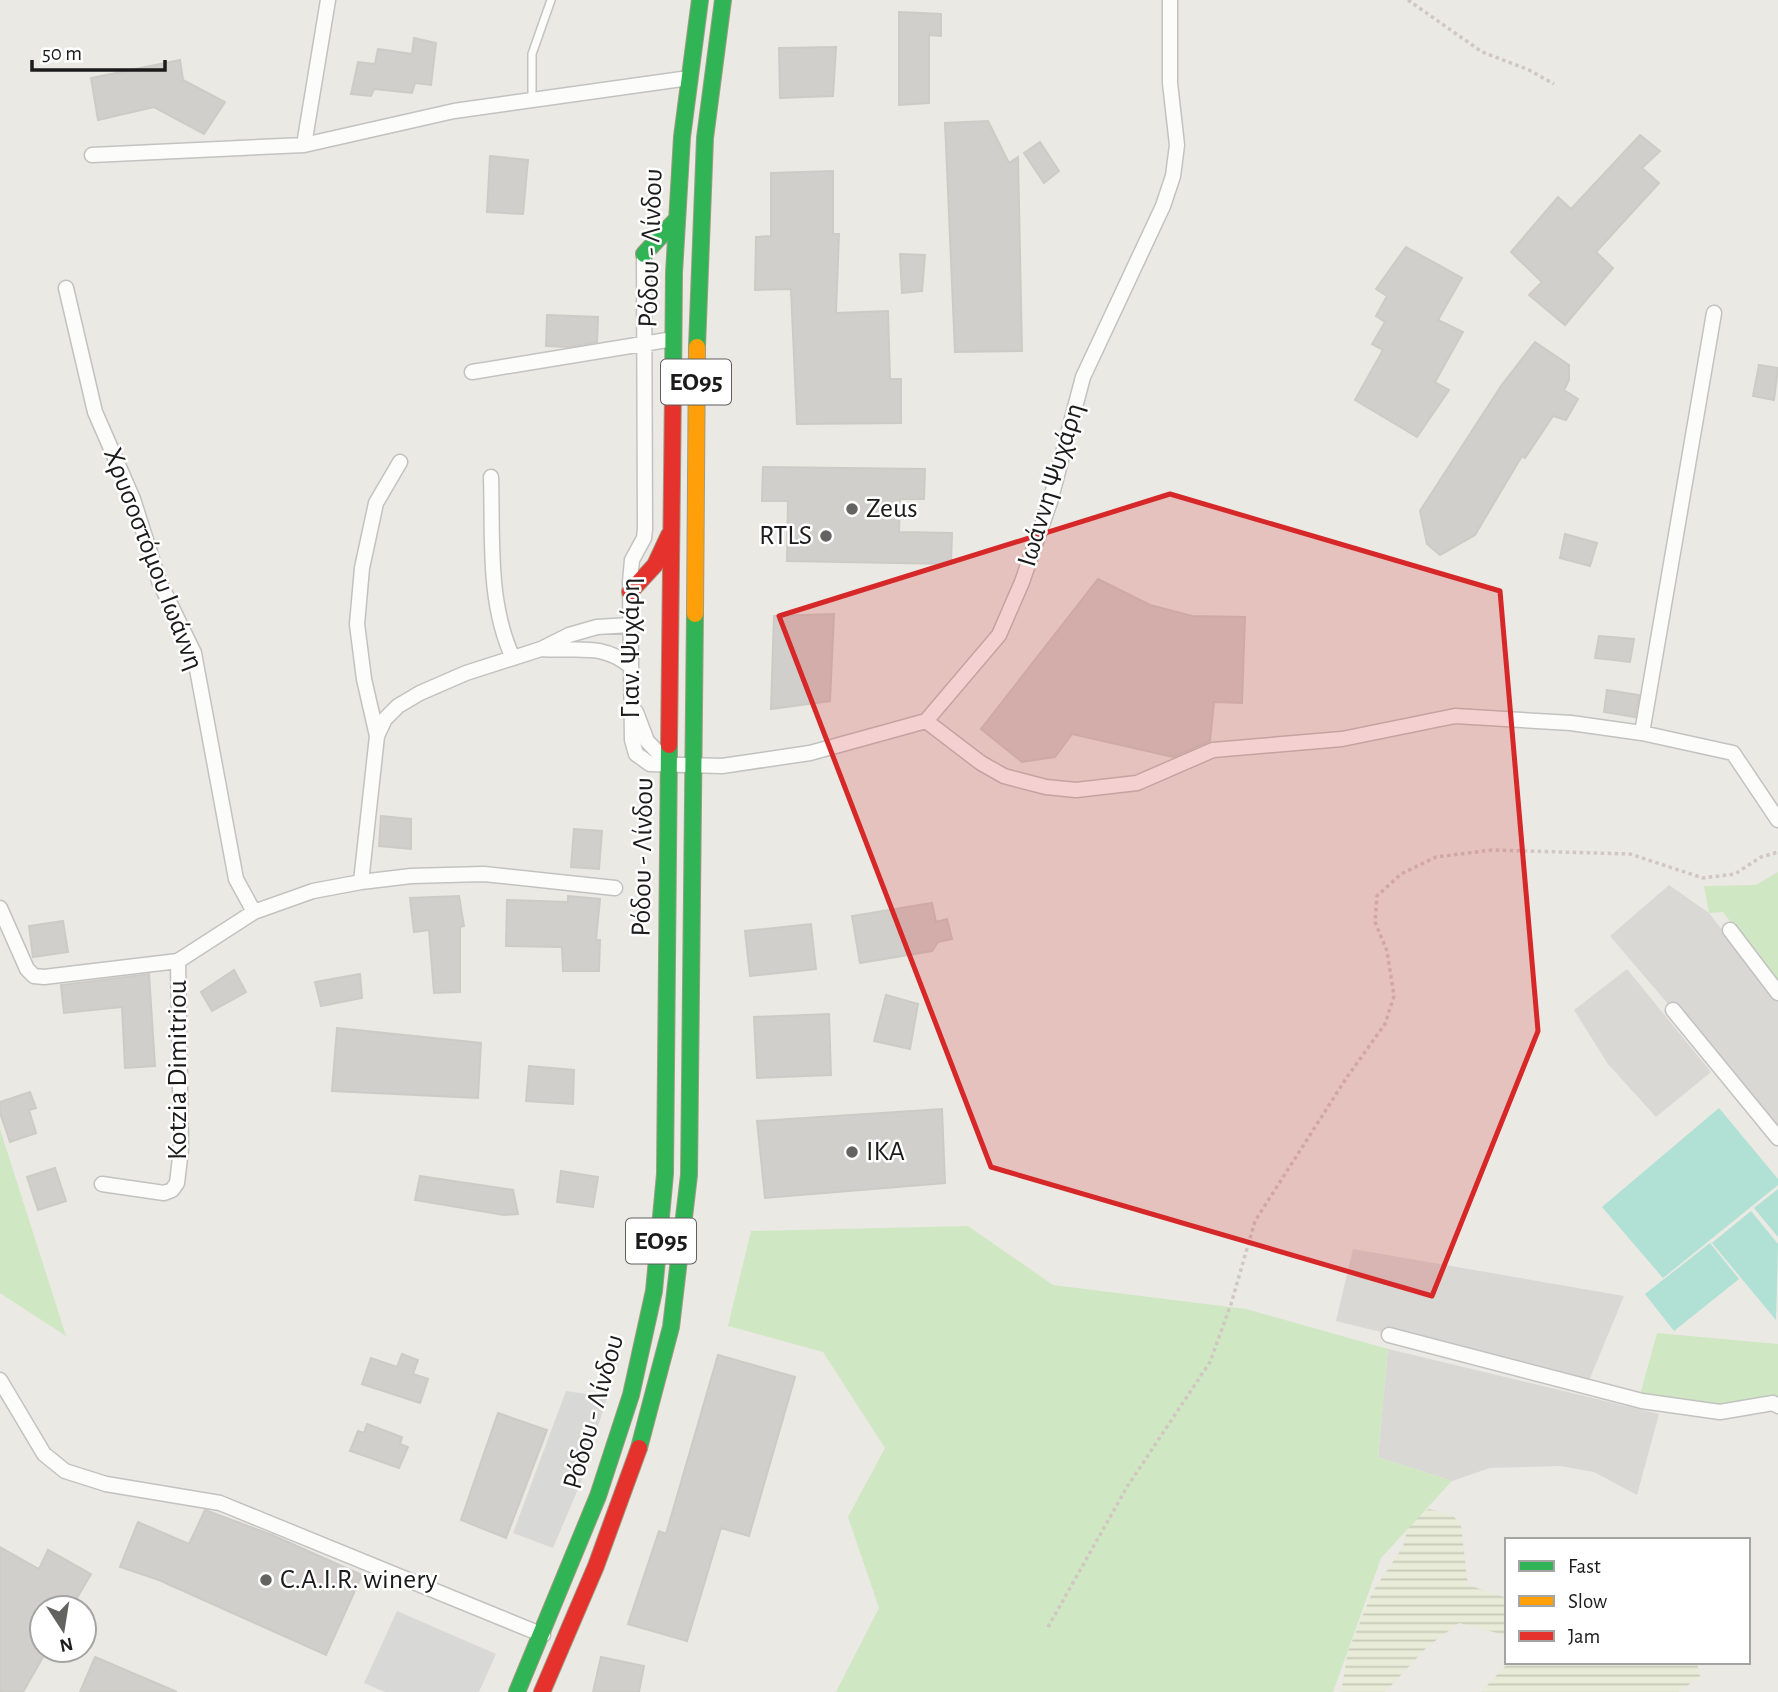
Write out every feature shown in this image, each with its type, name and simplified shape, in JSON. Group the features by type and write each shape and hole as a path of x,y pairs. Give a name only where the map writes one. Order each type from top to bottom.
{"main road":[{"name":"Ρόδου - Λίνδου","path":"517,1692 596,1501 620,1430 654,1291 666,1174 673,339 677,219 689,78 700,0"},
{"name":"Ρόδου - Λίνδου","path":"542,1692 585,1597 618,1509 656,1387 676,1296 689,1175 698,273 705,138 723,0"},
{"path":"644,254 677,219"},
{"path":"629,592 654,565 673,526"}],"street":[{"path":"304,145 327,0"},
{"name":"Ιωάννη Ψυχάρη","path":"926,721 999,635 1050,502 1083,377 1163,206 1173,176 1177,145 1170,83 1170,0"},
{"path":"92,155 304,145 454,111 689,78"},
{"name":"Γιαν. Ψυχάρη","path":"644,254 645,534 632,560 629,592 631,689 647,741 670,765"},
{"name":"Χρυσοστόμου Ιωάννη","path":"66,288 95,412 133,499 159,582 194,653 236,879 254,912"},
{"path":"1642,733 1714,313"},
{"path":"472,372 673,339"},
{"path":"377,736 364,679 357,624 362,568 376,503 400,462"},
{"path":"491,477 495,595 501,632 513,658"},
{"path":"541,649 554,640 583,631 630,625"},
{"path":"361,882 377,736 385,719 398,706 420,693 541,649 593,648 614,653 630,666"},
{"path":"670,765 722,766 810,753 926,721 1004,776 1046,787 1076,790 1137,783 1213,751 1342,739 1455,716 1571,723 1642,733 1732,753 1778,820"},
{"path":"0,908 27,969 34,976 178,961 254,912 313,891 361,882 411,876 484,874 615,888"},
{"path":"1730,930 1778,993"},
{"name":"Kotzia Dimitriou","path":"102,1184 164,1193 172,1190 177,1183 181,1149 178,961"},
{"path":"1673,1010 1778,1138"},
{"path":"1389,1335 1642,1401 1720,1412 1773,1403 1778,1406"},
{"path":"0,1380 44,1454 65,1471 106,1484 220,1503 542,1635"}],"lane":[{"path":"532,98 532,54 551,0"}],"path":[{"path":"1408,0 1482,52 1529,69 1553,84"},
{"path":"1048,1627 1127,1487 1210,1362 1231,1304 1255,1221 1347,1077 1385,1024 1394,996 1387,951 1374,922 1377,896 1401,874 1436,857 1492,850 1630,855 1703,878 1735,874 1761,857 1778,852"}],"highlighted area":[{"path":"1170,494 1500,591 1538,1031 1432,1296 991,1167 779,616"}],"shaded area":[{"path":"1669,885 1709,913 1778,1002 1778,1133 1610,936"},
{"path":"1627,969 1711,1072 1656,1117 1608,1064 1574,1010"},
{"path":"1353,1249 1624,1296 1588,1383 1336,1321"},
{"path":"1388,1349 1659,1414 1637,1495 1594,1472 1560,1466 1490,1468 1452,1481 1378,1457"},
{"path":"566,1391 607,1397 581,1482 553,1548 513,1533"},
{"path":"397,1611 496,1654 479,1692 385,1692 364,1683"}],"green space":[{"path":"1778,872 1778,984 1723,912 1709,913 1704,886 1756,885"},
{"path":"1719,1108 1778,1179 1778,1185 1663,1278 1602,1207"},
{"path":"0,1129 66,1336 0,1293"},
{"path":"1778,1189 1778,1237 1754,1208"},
{"path":"1751,1211 1778,1244 1776,1320 1712,1243"},
{"path":"968,1226 1053,1285 1246,1309 1388,1349 1378,1457 1452,1481 1381,1558 1333,1692 836,1692 879,1608 848,1517 885,1448 823,1352 728,1326 751,1231"},
{"path":"1710,1243 1739,1279 1674,1331 1645,1294"},
{"path":"1657,1333 1778,1344 1778,1401 1721,1407 1640,1395"},
{"path":"1429,1509 1453,1515 1461,1526 1468,1585 1505,1597 1505,1635 1459,1623 1427,1647 1385,1692 1341,1692 1348,1651 1373,1591 1403,1547 1410,1519"},
{"path":"1507,1664 1697,1664 1700,1677 1678,1692 1481,1692"}],"building":[{"path":"899,12 941,14 941,36 929,35 929,103 899,105"},
{"path":"414,38 436,43 431,85 415,83 412,93 374,89 371,96 351,94 358,62 375,64 378,49 412,54"},
{"path":"836,47 833,96 780,98 779,48"},
{"path":"180,60 183,80 225,102 204,134 154,107 98,120 91,78"},
{"path":"988,121 1009,163 1018,157 1022,351 955,352 945,123"},
{"path":"1640,135 1660,151 1642,168 1659,183 1596,252 1613,268 1565,325 1529,295 1542,282 1511,252 1558,197 1571,209"},
{"path":"1040,142 1059,171 1044,183 1024,153"},
{"path":"490,156 528,160 523,214 487,212"},
{"path":"833,171 833,234 839,234 836,313 888,311 890,379 901,379 901,423 797,424 791,289 755,290 756,237 771,236 771,173"},
{"path":"1406,247 1462,278 1438,320 1463,332 1435,382 1449,390 1417,437 1355,400 1383,350 1372,344 1385,322 1376,316 1387,296 1376,289"},
{"path":"900,254 925,255 922,291 902,293"},
{"path":"547,315 598,317 597,342 568,347 546,346"},
{"path":"1535,342 1569,365 1569,380 1564,390 1578,399 1566,420 1553,416 1525,458 1522,456 1475,535 1440,555 1427,544 1420,511 1501,386"},
{"path":"1759,365 1778,368 1774,400 1753,396"},
{"name":"Zeus","path":"763,467 925,469 924,499 900,499 899,532 952,533 951,564 787,561 788,501 762,501"},
{"path":"1565,534 1597,543 1590,566 1560,558"},
{"path":"1098,579 1150,605 1192,616 1245,617 1242,703 1214,702 1210,741 1173,757 1072,734 1055,757 1022,762 981,729"},
{"path":"834,614 830,701 771,709 774,616"},
{"path":"1599,636 1634,639 1630,662 1595,658"},
{"path":"1607,690 1639,695 1635,717 1604,712"},
{"path":"381,816 411,819 411,849 379,846"},
{"path":"574,829 602,831 599,869 571,867"},
{"path":"459,896 464,926 460,927 460,992 434,993 429,930 414,932 410,898"},
{"path":"568,896 600,899 596,940 600,940 599,971 563,971 562,947 506,946 507,900 568,902"},
{"path":"932,903 936,922 947,919 952,939 938,942 932,951 860,963 852,916"},
{"path":"63,921 68,952 33,957 29,926"},
{"path":"811,924 816,969 750,976 745,931"},
{"path":"234,970 246,992 212,1011 201,992"},
{"path":"149,974 155,1066 125,1068 122,1007 64,1013 61,985"},
{"path":"360,974 362,998 321,1006 315,982"},
{"path":"886,995 918,1004 910,1049 874,1041"},
{"path":"829,1014 831,1075 757,1078 754,1017"},
{"path":"337,1028 481,1043 478,1098 332,1091"},
{"path":"529,1066 574,1070 573,1104 526,1101"},
{"path":"30,1092 36,1108 29,1110 36,1133 10,1142 0,1113 0,1102"},
{"name":"IKA","path":"942,1109 945,1183 765,1198 757,1121"},
{"path":"55,1168 66,1201 38,1210 27,1177"},
{"path":"561,1171 598,1177 593,1207 557,1202"},
{"path":"420,1176 513,1190 518,1214 504,1215 415,1200"},
{"path":"402,1354 418,1360 413,1374 428,1379 420,1403 362,1384 371,1358 397,1367"},
{"path":"718,1355 795,1377 749,1536 721,1528 687,1641 628,1624 659,1531 666,1534"},
{"path":"498,1413 547,1430 506,1538 461,1520"},
{"path":"367,1424 402,1437 400,1444 408,1447 399,1468 350,1451 358,1431 364,1433"},
{"name":"C.A.I.R. winery","path":"205,1510 272,1535 362,1575 326,1655 159,1580 120,1567 138,1522 189,1544"},
{"path":"0,1547 39,1569 48,1550 91,1574 79,1594 28,1594 28,1664 39,1664 23,1692 0,1692"},
{"path":"601,1657 644,1666 639,1692 593,1692"},
{"path":"98,1658 177,1692 80,1692 92,1664 98,1664"}],"traffic: fast":[{"path":"673,388 674,273 682,137 700,0"},
{"path":"697,347 705,138 723,0"},
{"path":"644,254 677,219"},
{"path":"639,1448 671,1327 689,1175 695,614"},
{"path":"517,1692 598,1496 631,1395 654,1291 665,1174 669,745"}],"traffic: slow":[{"path":"695,614 697,347"}],"traffic: jam":[{"path":"669,745 673,388"},
{"path":"630,592 655,565 669,535"},
{"path":"542,1692 596,1566 639,1448"}],"place":[{"name":"Zeus","path":"852,509"},
{"name":"RTLS","path":"826,536"},
{"name":"IKA","path":"852,1152"},
{"name":"C.A.I.R. winery","path":"266,1580"}]}
